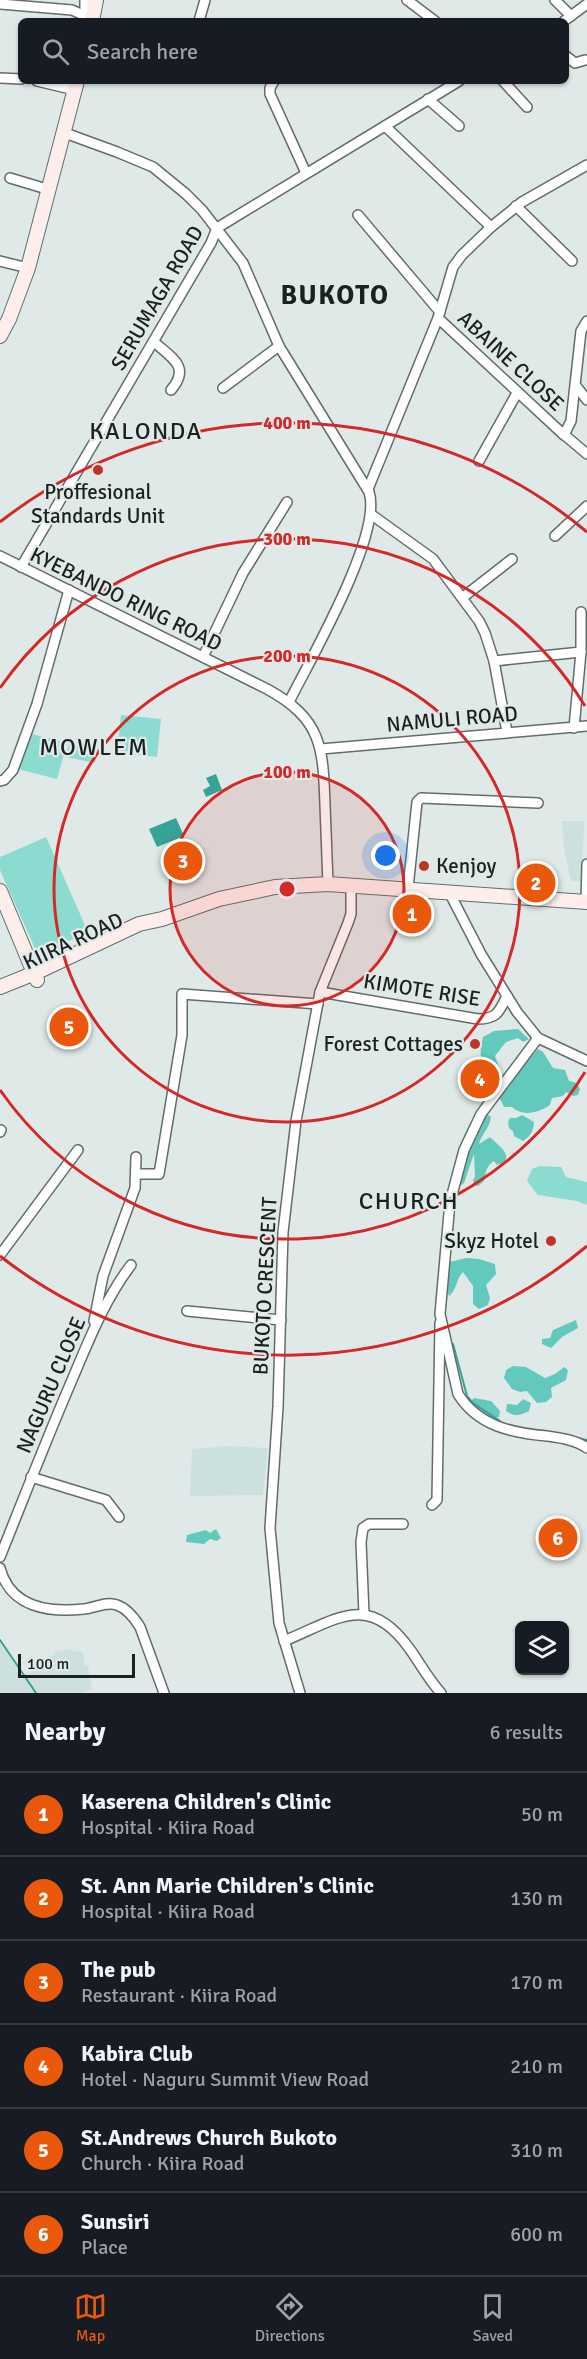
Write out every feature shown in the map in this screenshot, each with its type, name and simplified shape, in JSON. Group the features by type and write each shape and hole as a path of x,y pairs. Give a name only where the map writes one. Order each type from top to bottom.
{"main road":[{"path":"90,18 96,0"},
{"path":"0,336 9,319 28,268 76,85"},
{"name":"KIIRA ROAD","path":"0,996 140,924 162,919 219,898 244,892 305,884 405,887"},
{"path":"405,887 587,902"},
{"path":"0,891 36,977"},
{"name":"KIIRA ROAD","path":"0,987 36,977"}],"street":[{"path":"85,0 90,18"},
{"path":"200,18 205,0"},
{"path":"407,0 431,18"},
{"path":"555,0 567,18 587,4"},
{"path":"0,4 72,10 90,18"},
{"path":"569,58 575,63 585,60"},
{"path":"0,78 18,79"},
{"path":"272,84 270,94 306,173"},
{"name":"SERUMAGA ROAD","path":"21,567 154,342 211,243 217,228 454,84"},
{"path":"506,84 527,108"},
{"path":"428,99 459,126"},
{"path":"385,126 491,227"},
{"path":"64,133 153,167 186,194 217,228 245,267 279,346 368,489 372,502 372,514 363,542 344,592 289,702"},
{"path":"368,489 439,315 449,279 458,259 516,206 587,165"},
{"path":"10,178 50,190"},
{"path":"516,206 572,261"},
{"path":"358,215 439,315 564,435 571,421 581,331 587,321"},
{"path":"0,261 28,268"},
{"name":"ABAINE CLOSE","path":"439,315 517,393 587,454"},
{"path":"154,342 180,371 180,379 171,390"},
{"path":"223,388 279,346"},
{"path":"576,386 587,400"},
{"path":"479,461 517,393"},
{"path":"203,657 243,573 286,502"},
{"path":"555,536 587,506"},
{"path":"372,514 432,559 485,633 494,661 507,732"},
{"name":"KYEBANDO RING ROAD","path":"0,556 289,702 308,724 321,749 339,884"},
{"path":"462,598 512,559"},
{"path":"0,781 4,780 13,770 37,704 69,590"},
{"path":"574,728 581,652 581,612"},
{"path":"494,661 581,652"},
{"name":"NAMULI ROAD","path":"321,749 587,726"},
{"path":"405,887 417,802 421,798 538,803"},
{"path":"587,864 587,902"},
{"name":"BUKOTO CRESCENT","path":"300,1693 279,1623 270,1528 278,1427 282,1242 296,1121 320,992 351,911 339,884"},
{"path":"449,892 481,954 507,996 538,1038 587,1061"},
{"name":"KIMOTE RISE","path":"320,992 478,1019 491,1018 498,1014 507,996"},
{"path":"136,1173 159,1174 182,1035 182,994 318,1004"},
{"path":"432,1505 437,1500 440,1314 447,1221 464,1150 481,1114 538,1038"},
{"path":"0,1255 78,1150"},
{"path":"91,1335 103,1276 135,1188 136,1157"},
{"name":"NAGURU CLOSE","path":"0,1557 91,1335 115,1286 131,1265"},
{"path":"187,1311 281,1320"},
{"path":"440,1314 458,1394 464,1404 494,1426 515,1433 562,1438 587,1448"},
{"path":"31,1477 106,1500 119,1517"},
{"path":"364,1614 361,1542 363,1528 369,1524 403,1524"},
{"path":"0,1568 7,1588 22,1601 55,1610 110,1604 122,1608 140,1627 164,1693"},
{"path":"284,1641 347,1615 371,1615 408,1645 441,1693"}],"shaded area":[{"path":"121,715 161,719 157,757 117,753"},
{"path":"28,733 67,743 57,779 18,769"},
{"path":"69,742 98,748 95,763 66,757"},
{"path":"216,774 222,790 206,797 203,790 210,786 206,778"},
{"path":"176,818 184,836 157,847 149,829"},
{"path":"562,821 584,821 582,881 571,881 564,849"},
{"path":"46,837 88,932 38,955 0,870 0,857"},
{"path":"518,1029 529,1039 523,1042 518,1038 506,1042 495,1056 501,1078 492,1079 482,1065 483,1037 494,1031"},
{"path":"538,1049 543,1052 553,1068 565,1070 569,1081 577,1083 580,1089 578,1095 573,1096 566,1092 563,1096 552,1098 550,1105 545,1108 531,1113 504,1107 499,1097 502,1083 514,1078"},
{"path":"487,1114 491,1117 490,1121 479,1144 490,1137 504,1151 506,1159 497,1165 494,1161 491,1163 484,1181 478,1186 474,1185 473,1180 475,1177 474,1154 464,1183 460,1186 451,1182 467,1130"},
{"path":"522,1115 534,1122 531,1133 523,1141 514,1136 508,1122 510,1118"},
{"path":"540,1166 561,1167 566,1177 587,1182 587,1205 577,1201 538,1195 527,1181 532,1169"},
{"path":"466,1258 495,1264 496,1274 486,1285 490,1298 488,1305 479,1309 473,1304 473,1286 463,1272 449,1296 444,1283 449,1262"},
{"path":"576,1320 578,1328 562,1337 551,1348 542,1344 542,1339 550,1338 553,1330"},
{"path":"513,1366 526,1367 545,1378 564,1367 568,1370 566,1380 551,1388 552,1397 546,1402 537,1403 527,1391 520,1392 512,1389 504,1378 506,1370"},
{"path":"474,1398 491,1401 500,1411 499,1417 490,1419 473,1407 471,1401"},
{"path":"523,1399 531,1403 529,1411 517,1415 506,1411 507,1404 517,1405"},
{"path":"228,1446 268,1448 263,1495 190,1496 192,1449"},
{"path":"216,1529 221,1538 217,1541 210,1539 204,1544 186,1542 187,1535 206,1530 210,1533"},
{"path":"0,1643 22,1675 36,1670 34,1662 55,1654 55,1651 72,1649 83,1652 92,1689 82,1693 0,1693"}],"waterway":[{"path":"453,1344 467,1396 473,1403 500,1421"},
{"path":"534,1430 555,1433"},
{"path":"569,1436 587,1440"},
{"path":"0,1640 36,1693"}],"place":[{"name":"Proffesional Standards Unit","path":"98,470"},
{"name":"The pub","path":"183,861"},
{"name":"Kenjoy","path":"424,866"},
{"name":"St. Ann Marie Children's Clinic","path":"536,883"},
{"name":"Kaserena Children's Clinic","path":"412,914"},
{"name":"St.Andrews Church Bukoto","path":"69,1027"},
{"name":"Forest Cottages","path":"475,1044"},
{"name":"Kabira Club","path":"480,1079"},
{"name":"Skyz Hotel","path":"551,1241"},
{"name":"Sunsiri","path":"558,1538"}],"district":[{"name":"BUKOTO","path":"335,295"},
{"name":"KALONDA","path":"146,431"},
{"name":"MOWLEM","path":"94,747"},
{"name":"CHURCH","path":"409,1201"}]}
